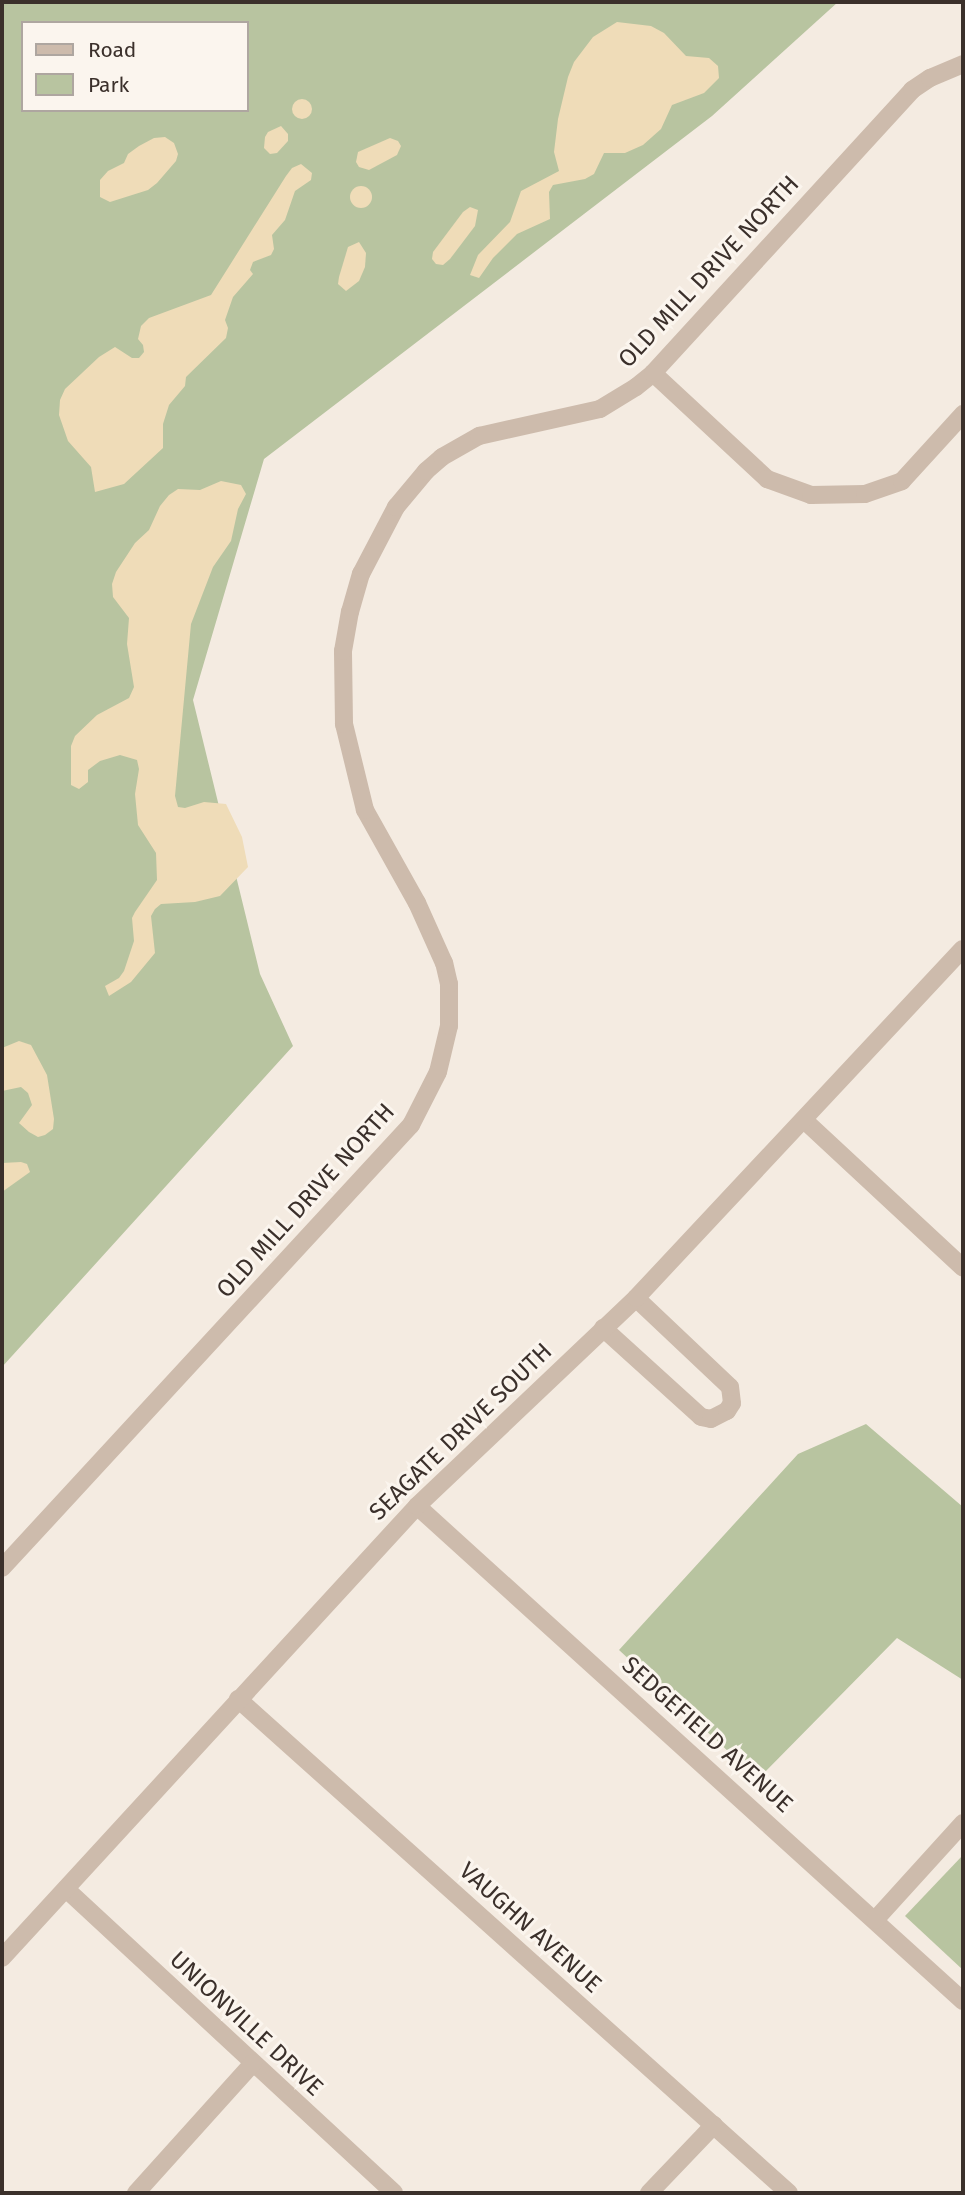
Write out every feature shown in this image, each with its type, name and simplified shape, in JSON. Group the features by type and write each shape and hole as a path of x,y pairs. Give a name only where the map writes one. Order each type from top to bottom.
{"street":[{"name":"OLD MILL DRIVE NORTH","path":"2,1568 411,1125 438,1072 449,1026 449,984 444,963 417,903 365,810 344,724 343,651 350,612 361,574 377,537 396,507 425,471 479,436 600,409 619,399 653,373 912,90 930,78 963,64"},
{"path":"653,373 767,479 811,495 865,494 902,481 963,414"},
{"name":"SEAGATE DRIVE SOUTH","path":"2,1958 417,1506 636,1298 963,950"},
{"path":"804,1119 963,1268"},
{"path":"603,1328 701,1417 711,1419 727,1410 732,1396 722,1378 636,1298"},
{"name":"SEDGEFIELD AVENUE","path":"417,1506 963,2001"},
{"name":"VAUGHN AVENUE","path":"238,1699 789,2193"},
{"path":"874,1920 963,1823"},
{"name":"UNIONVILLE DRIVE","path":"66,1889 394,2193"},
{"path":"136,2193 253,2063"},
{"path":"649,2193 714,2124"}],"green space":[{"path":"2,2 838,2 712,116 264,459 193,700 260,974 293,1046 2,1367"},
{"path":"866,1424 963,1507 963,1680 897,1638 758,1779 619,1650 798,1454"},
{"path":"963,1855 963,1970 905,1916"}],"sand":[{"path":"617,22 651,26 664,33 686,56 709,58 718,66 719,78 704,93 672,105 661,129 643,145 625,153 604,153 594,174 585,179 553,185 549,192 550,219 517,234 493,258 479,278 470,275 478,255 510,222 521,191 559,171 554,152 558,119 568,77 574,62 593,37"},
{"path":"302,99 309,102 312,109 309,116 302,119 295,116 292,109 295,102"},
{"path":"281,126 288,134 288,141 277,153 270,154 264,148 265,137 268,132"},
{"path":"165,137 174,143 178,154 176,161 157,183 148,190 110,202 100,197 100,180 108,171 124,163 128,154 139,146 154,138"},
{"path":"390,138 398,141 401,146 397,155 369,170 359,167 356,162 358,152"},
{"path":"301,164 312,173 311,180 295,191 285,220 272,235 274,249 271,255 253,262 250,270 253,274 233,297 225,320 228,328 226,338 186,377 185,386 169,405 163,424 163,448 124,484 95,492 91,467 68,441 59,415 60,400 65,389 99,357 115,347 132,358 139,358 144,352 138,339 141,326 149,318 211,295 286,176 292,168"},
{"path":"361,186 371,193 372,197 365,207 361,208 351,201 350,197 357,187"},
{"path":"470,207 478,210 475,226 450,259 443,265 436,264 432,259 433,252 463,212"},
{"path":"359,242 366,253 365,267 359,281 346,291 338,284 339,277 348,247"},
{"path":"221,481 241,485 246,494 238,509 231,541 213,567 191,624 175,796 178,807 185,808 204,802 226,804 242,837 248,867 220,896 195,902 161,904 155,909 151,916 155,953 131,982 109,996 105,986 119,978 124,971 134,941 132,918 157,880 156,853 138,825 135,794 139,769 137,760 120,755 100,761 88,770 88,782 79,789 71,785 71,746 75,736 97,715 129,698 134,687 127,644 129,618 113,597 112,584 116,572 135,543 149,530 160,506 169,495 178,489 200,490"},
{"path":"19,1041 31,1045 47,1075 53,1129 38,1137 19,1123 32,1105 28,1093 21,1087 2,1091 2,1048"},
{"path":"2,1163 27,1164 30,1172 2,1192"}]}
